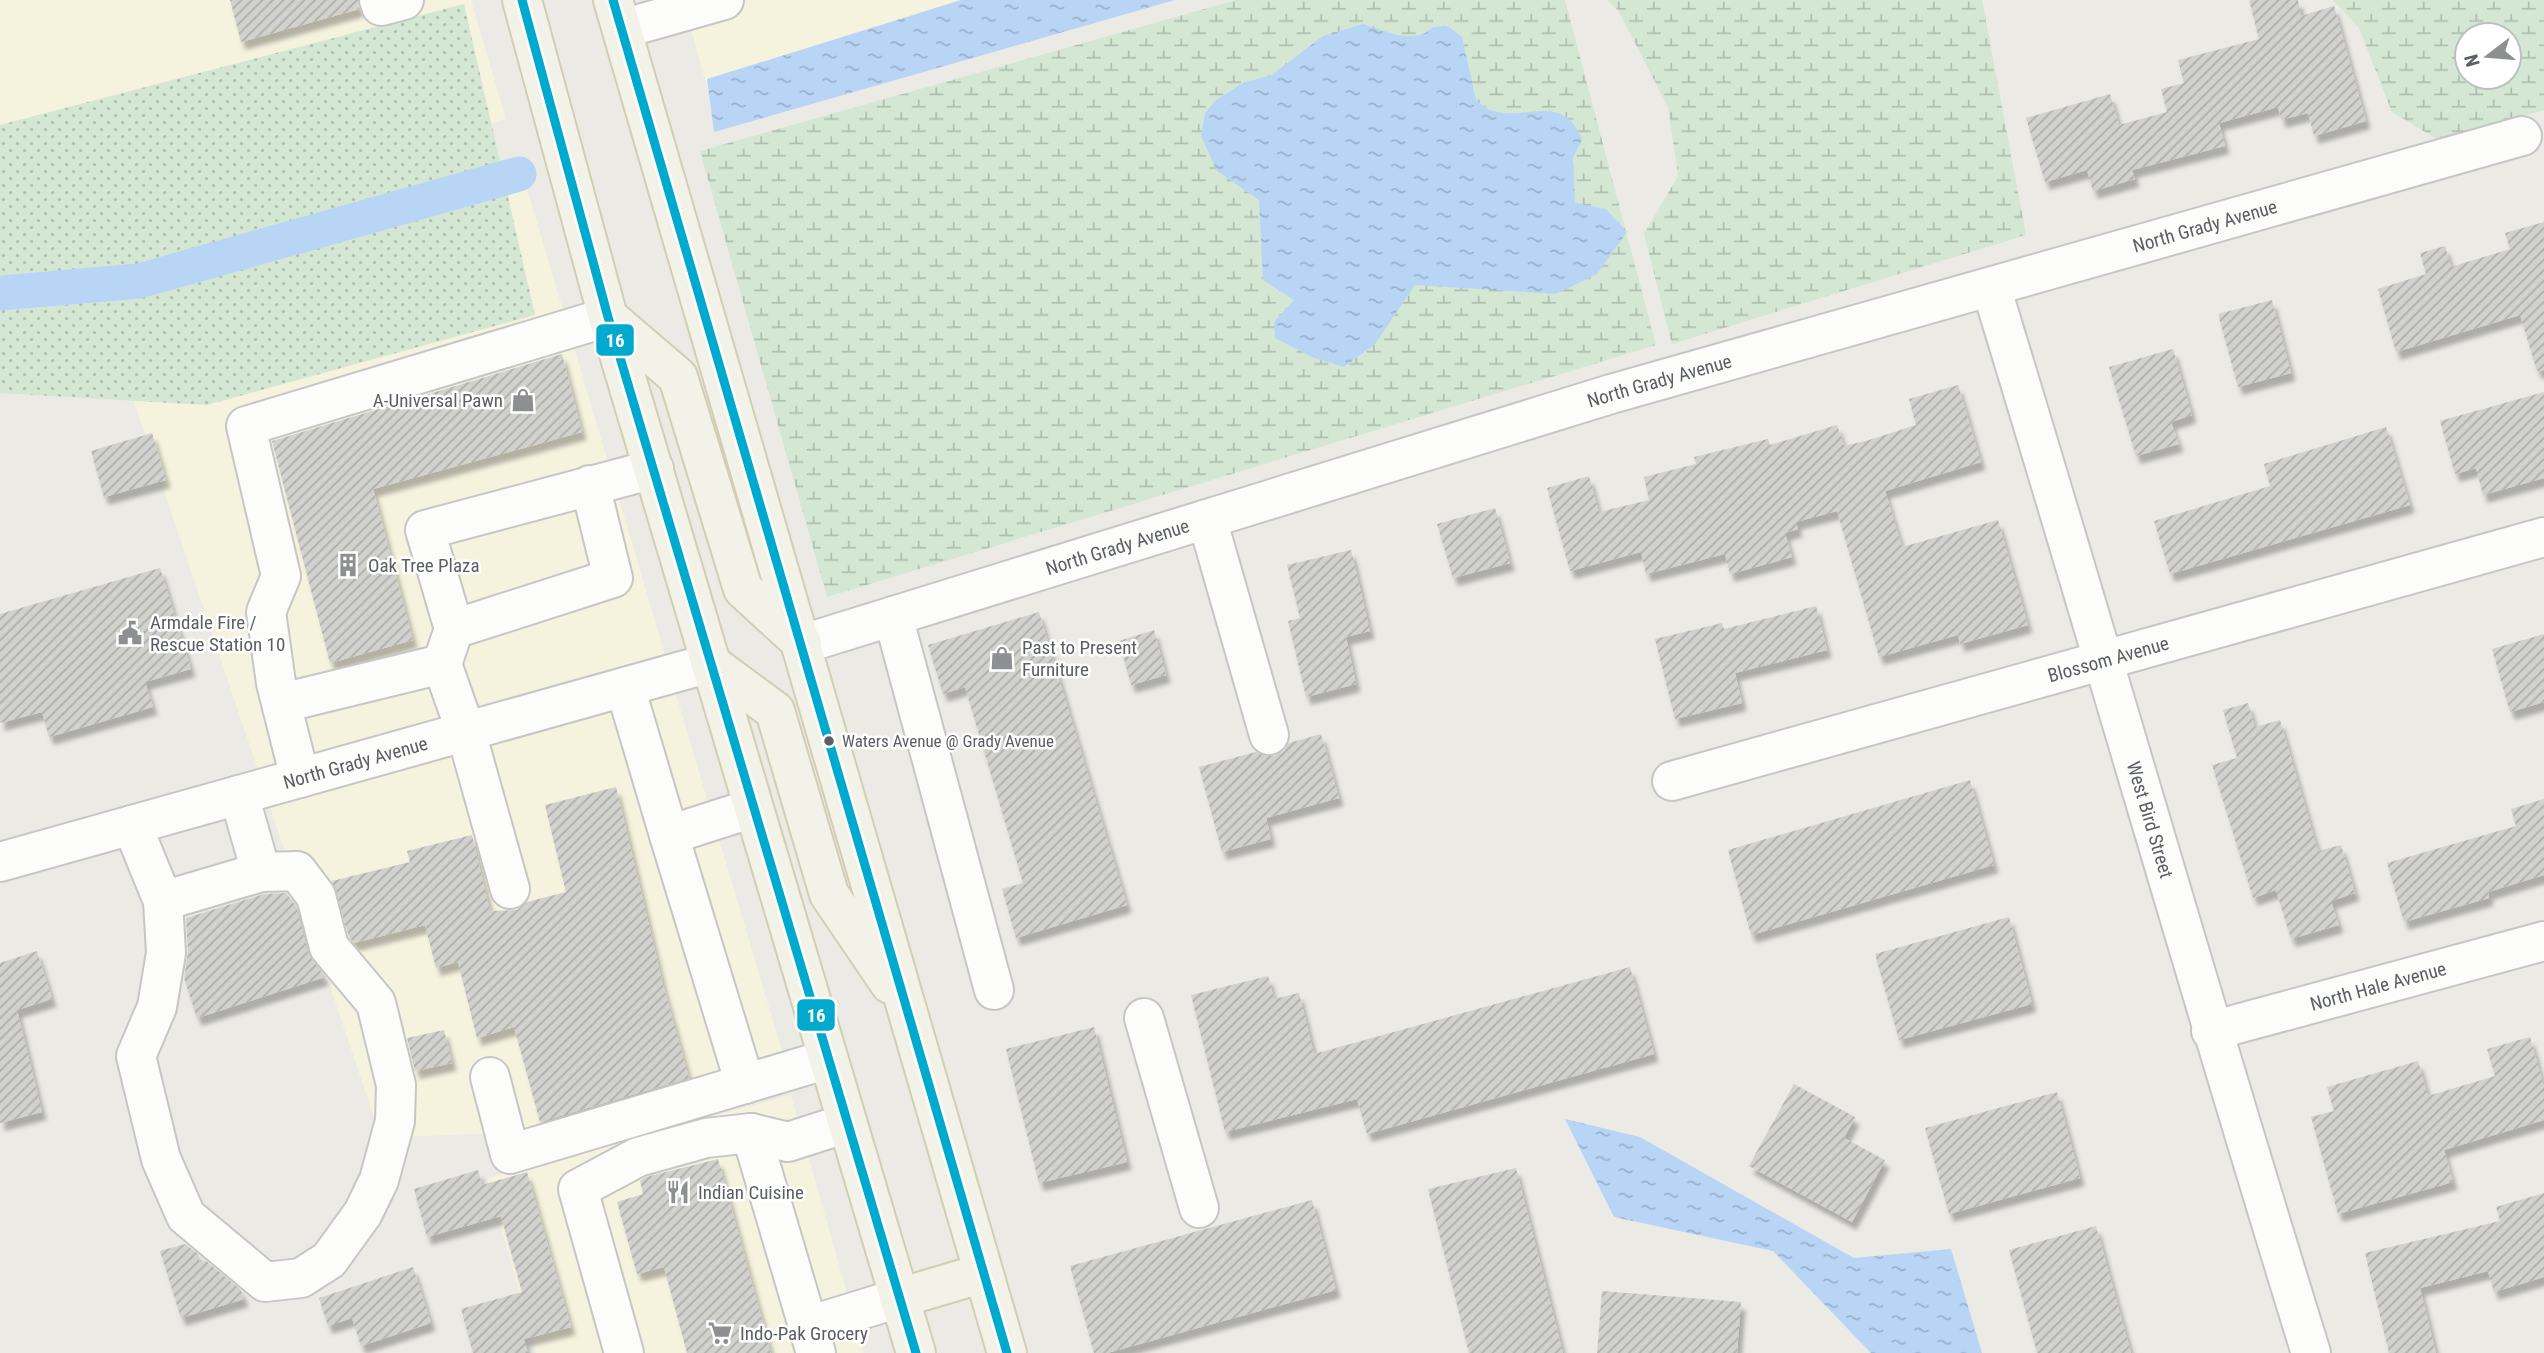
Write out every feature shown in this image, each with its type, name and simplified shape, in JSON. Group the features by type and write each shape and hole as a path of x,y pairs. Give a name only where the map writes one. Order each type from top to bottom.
{"main road":[{"path":"522,0 608,317 916,1353"},
{"path":"618,15 1007,1353"},
{"path":"608,317 678,377 743,589 803,644"},
{"path":"710,663 775,711 829,894 909,1012"},
{"path":"899,1298 984,1273"}],"street":[{"path":"379,0 381,6 404,0"},
{"path":"618,15 724,0"},
{"name":"North Grady Avenue","path":"803,644 1611,394 2522,136"},
{"name":"West Bird Street","path":"1991,288 2105,658 2211,1031 2311,1353"},
{"path":"300,778 282,703 266,612 281,576 246,426 608,317"},
{"path":"510,888 466,732 425,530 654,469"},
{"path":"282,703 448,647 613,578 590,485"},
{"path":"1207,519 1269,735"},
{"name":"Blossom Avenue","path":"1672,781 2544,537"},
{"path":"893,616 994,990"},
{"name":"North Grady Avenue","path":"0,862 710,663"},
{"path":"625,687 745,1084"},
{"path":"239,795 261,872"},
{"path":"669,835 753,808"},
{"path":"132,825 163,901 166,953 157,1007 136,1056 162,1159 186,1216 265,1282 301,1278 329,1260 363,1213 379,1180 395,1121 396,1085 376,1003 330,947 316,896 297,871 261,872 163,901"},
{"name":"North Hale Avenue","path":"2211,1031 2544,941"},
{"path":"1144,1018 1199,1208"},
{"path":"490,1077 510,1154 828,1059"},
{"path":"624,1353 578,1189 638,1157 706,1138 751,1133 788,1142 847,1123"},
{"path":"751,1133 812,1340 899,1298"}],"shaded area":[{"path":"0,0 471,0 506,119 265,191 0,143"},
{"path":"683,0 961,0 708,79 710,98"},
{"path":"523,175 666,658 259,773 95,286"},
{"path":"675,691 791,1081 537,1131 381,1138 269,805"},
{"path":"791,1095 864,1353 536,1353 487,1178"}],"green space":[{"path":"1236,0 1565,0 1656,345 827,597 700,151"},
{"path":"1607,0 1982,0 2026,235 1672,344 1644,234 1678,176 1668,107 1618,10"},
{"path":"2333,0 2544,0 2544,110 2440,141 2392,112 2359,28"},
{"path":"464,4 535,315 207,405 0,393 0,125"}],"water":[{"path":"961,0 1175,0 714,132 707,79"},
{"path":"1363,24 1409,36 1425,33 1433,27 1448,26 1462,37 1476,100 1490,110 1503,113 1542,111 1564,116 1574,125 1582,140 1573,158 1575,203 1606,209 1627,232 1597,274 1556,294 1415,285 1375,344 1344,367 1314,358 1275,338 1274,322 1294,300 1263,280 1259,200 1217,171 1201,136 1205,113 1216,100 1243,83 1272,75 1323,36"},
{"path":"1565,1119 1640,1137 1854,1258 1951,1249 1982,1353 1871,1353 1773,1251 1614,1217"}],"building":[{"path":"230,0 358,0 359,9 241,42"},
{"path":"2249,0 2298,0 2301,16 2334,6 2366,121 2314,136 2308,113 2281,120 2278,107 2219,123 2225,146 2132,170 2135,179 2093,191 2087,170 2045,182 2026,118 2110,94 2119,125 2167,112 2161,89 2184,83 2178,60 2259,39"},
{"path":"2544,222 2544,370 2537,371 2520,315 2396,352 2378,289 2426,274 2420,253 2445,246 2451,267 2510,249 2505,233"},
{"path":"2272,300 2291,373 2238,387 2218,314"},
{"path":"2173,349 2192,415 2171,422 2179,444 2136,456 2109,367"},
{"name":"Oak Tree Plaza","path":"562,354 582,432 373,489 413,640 330,663 272,441"},
{"path":"1958,385 1981,462 1885,491 1902,547 1998,520 2028,625 1960,644 1958,635 1879,657 1837,511 1796,522 1798,529 1785,533 1792,557 1730,574 1725,554 1646,574 1641,552 1570,571 1547,488 1589,476 1599,512 1649,500 1644,477 1696,464 1694,457 1768,439 1770,445 1837,425 1844,446 1869,440 1916,425 1909,399"},
{"path":"2544,392 2544,478 2483,495 2476,468 2455,474 2440,421"},
{"path":"2386,427 2410,505 2170,574 2154,521 2270,486 2264,464"},
{"path":"152,433 166,480 104,497 91,451"},
{"path":"1495,508 1510,563 1453,578 1437,524"},
{"path":"1351,550 1370,631 1346,637 1356,684 1306,697 1288,621 1300,618 1287,565"},
{"path":"160,568 191,669 145,682 153,707 49,737 42,712 0,723 0,614"},
{"path":"1816,606 1827,650 1735,673 1742,703 1675,719 1655,639 1722,623 1724,629"},
{"path":"1039,612 1127,905 1016,938 1002,889 1023,883 965,687 943,694 928,645"},
{"path":"1154,630 1166,675 1131,685 1119,641"},
{"path":"2544,634 2544,702 2510,712 2492,649"},
{"path":"2248,703 2255,727 2280,720 2318,851 2341,845 2355,893 2331,901 2339,925 2291,939 2276,890 2253,898 2212,765 2237,758 2223,710"},
{"path":"1321,734 1339,798 1266,818 1271,839 1222,852 1199,767 1256,752 1274,756 1284,751 1289,743"},
{"path":"1970,780 1994,865 1751,935 1728,850"},
{"path":"616,787 663,985 689,1078 540,1122 514,1027 477,1038 458,962 436,968 425,925 354,943 349,937 332,881 410,862 407,851 472,835 490,911 517,910 527,902 566,892 545,805"},
{"path":"2544,799 2544,875 2488,892 2489,898 2404,922 2387,863 2516,826 2511,809"},
{"path":"286,893 296,906 308,953 325,977 197,1018 184,978 188,952 186,918 264,894"},
{"path":"2009,917 2032,1004 1899,1040 1875,954"},
{"path":"37,951 52,999 17,1010 42,1112 0,1123 0,963"},
{"path":"1630,967 1654,1054 1367,1134 1357,1099 1225,1132 1191,995 1268,976 1274,999 1299,993 1314,1054"},
{"path":"1094,1027 1127,1162 1039,1183 1006,1049"},
{"path":"444,1030 452,1063 415,1071 407,1038"},
{"path":"2530,1037 2544,1087 2544,1120 2444,1150 2453,1182 2338,1214 2311,1117 2334,1111 2327,1087 2418,1061 2428,1096 2495,1076 2487,1049"},
{"path":"1794,1084 1855,1117 1844,1138 1885,1160 1852,1222 1749,1166"},
{"path":"2057,1092 2080,1178 1949,1214 1925,1128"},
{"path":"718,1159 771,1353 687,1353 664,1267 637,1274 617,1202 643,1194 640,1181 646,1177"},
{"path":"1516,1168 1563,1353 1469,1353 1428,1189"},
{"path":"478,1170 482,1185 527,1172 571,1327 524,1339 528,1353 473,1353 461,1309 522,1292 501,1216 427,1237 414,1189"},
{"path":"2544,1193 2544,1277 2494,1292 2488,1271 2420,1288 2436,1353 2389,1353 2365,1253 2500,1221 2496,1207"},
{"path":"1312,1200 1336,1290 1107,1353 1094,1353 1070,1266"},
{"path":"2096,1226 2131,1353 2037,1353 2009,1250"},
{"path":"185,1244 198,1254 200,1263 206,1261 240,1289 244,1299 181,1318 160,1251"},
{"path":"413,1267 431,1323 361,1346 352,1318 328,1326 319,1298"},
{"path":"1602,1291 1741,1302 1737,1353 1597,1353"}],"waterway":[{"path":"0,293 139,281 519,174"}],"transit line":[{"name":"16","path":"522,0 608,317 916,1353"},
{"name":"16","path":"613,0 1007,1353"}],"place":[{"name":"A-Universal Pawn","path":"523,400"},
{"name":"Oak Tree Plaza","path":"348,565"},
{"name":"Armdale Fire / Rescue Station 10","path":"130,633"},
{"name":"Past to Present Furniture","path":"1002,658"},
{"name":"Waters Avenue @ Grady Avenue","path":"829,741"},
{"name":"Indian Cuisine","path":"678,1192"},
{"name":"Indo-Pak Grocery","path":"720,1333"}]}
